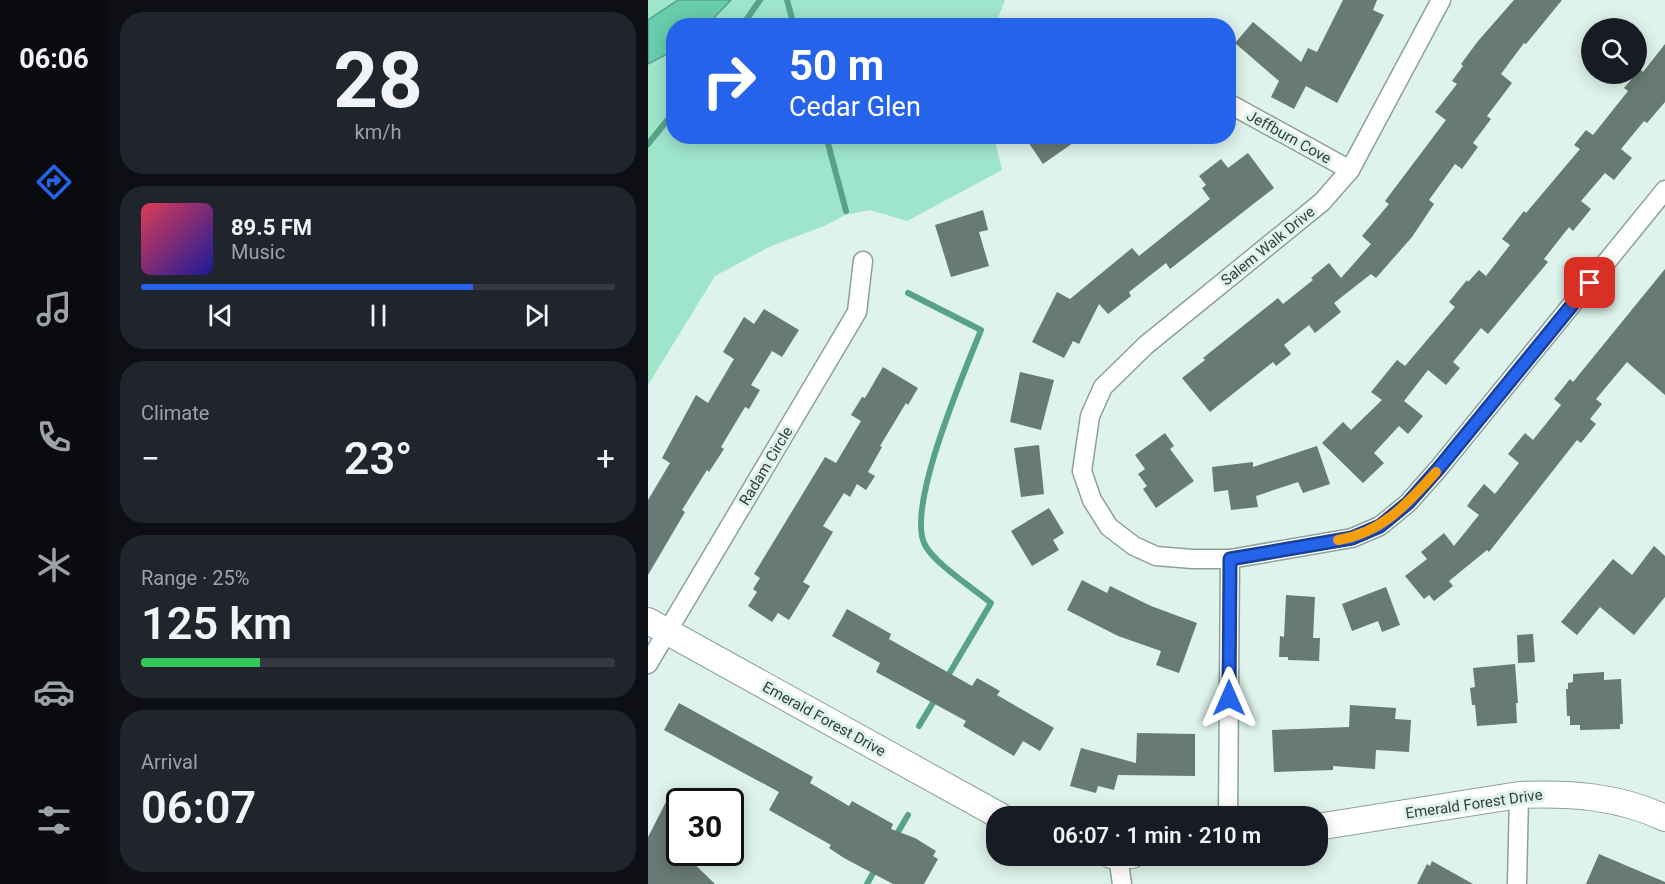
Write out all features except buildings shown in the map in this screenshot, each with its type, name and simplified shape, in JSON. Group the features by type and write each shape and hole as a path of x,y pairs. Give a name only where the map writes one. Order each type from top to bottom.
{"street":[{"name":"Salem Walk Drive","path":"1230,559 1156,556 1134,546 1109,528 1092,500 1082,471 1090,416 1103,387 1146,345 1322,202 1350,170 1441,0"},
{"name":"Jeffburn Cove","path":"1236,107 1350,170"},
{"path":"1228,806 1230,559 1352,538 1380,526 1408,503 1665,190"},
{"name":"Radam Circle","path":"648,664 658,627 858,312 863,261"},
{"name":"Emerald Forest Drive","path":"658,627 986,808"},
{"name":"Emerald Forest Drive","path":"1328,825 1520,795 1550,794 1601,798 1637,806 1665,818"},
{"path":"1517,884 1520,795"},
{"path":"1121,866 1122,884"}],"shaded area":[{"path":"648,0 1005,0 998,18 666,18 666,144 996,144 1002,170 907,221 870,210 845,215 824,226 771,246 715,276 648,385"},
{"path":"678,0 731,0 714,18 666,18 666,55 648,64 648,20"}],"waterway":[{"path":"748,18 760,0"},
{"path":"787,0 792,18"},
{"path":"648,144 666,122"},
{"path":"828,144 846,211"},
{"path":"908,293 981,330 951,406 923,502 921,527 925,545 946,568 991,603 946,679"},
{"path":"919,726 937,696"},
{"path":"895,837 908,815"},
{"path":"867,884 877,866"}],"slow traffic":[{"path":"1338,540 1352,538 1380,526 1408,503 1436,472"}],"route":[{"path":"1229,698 1230,559 1352,538 1380,526 1408,503 1439,468 1590,283"}]}
